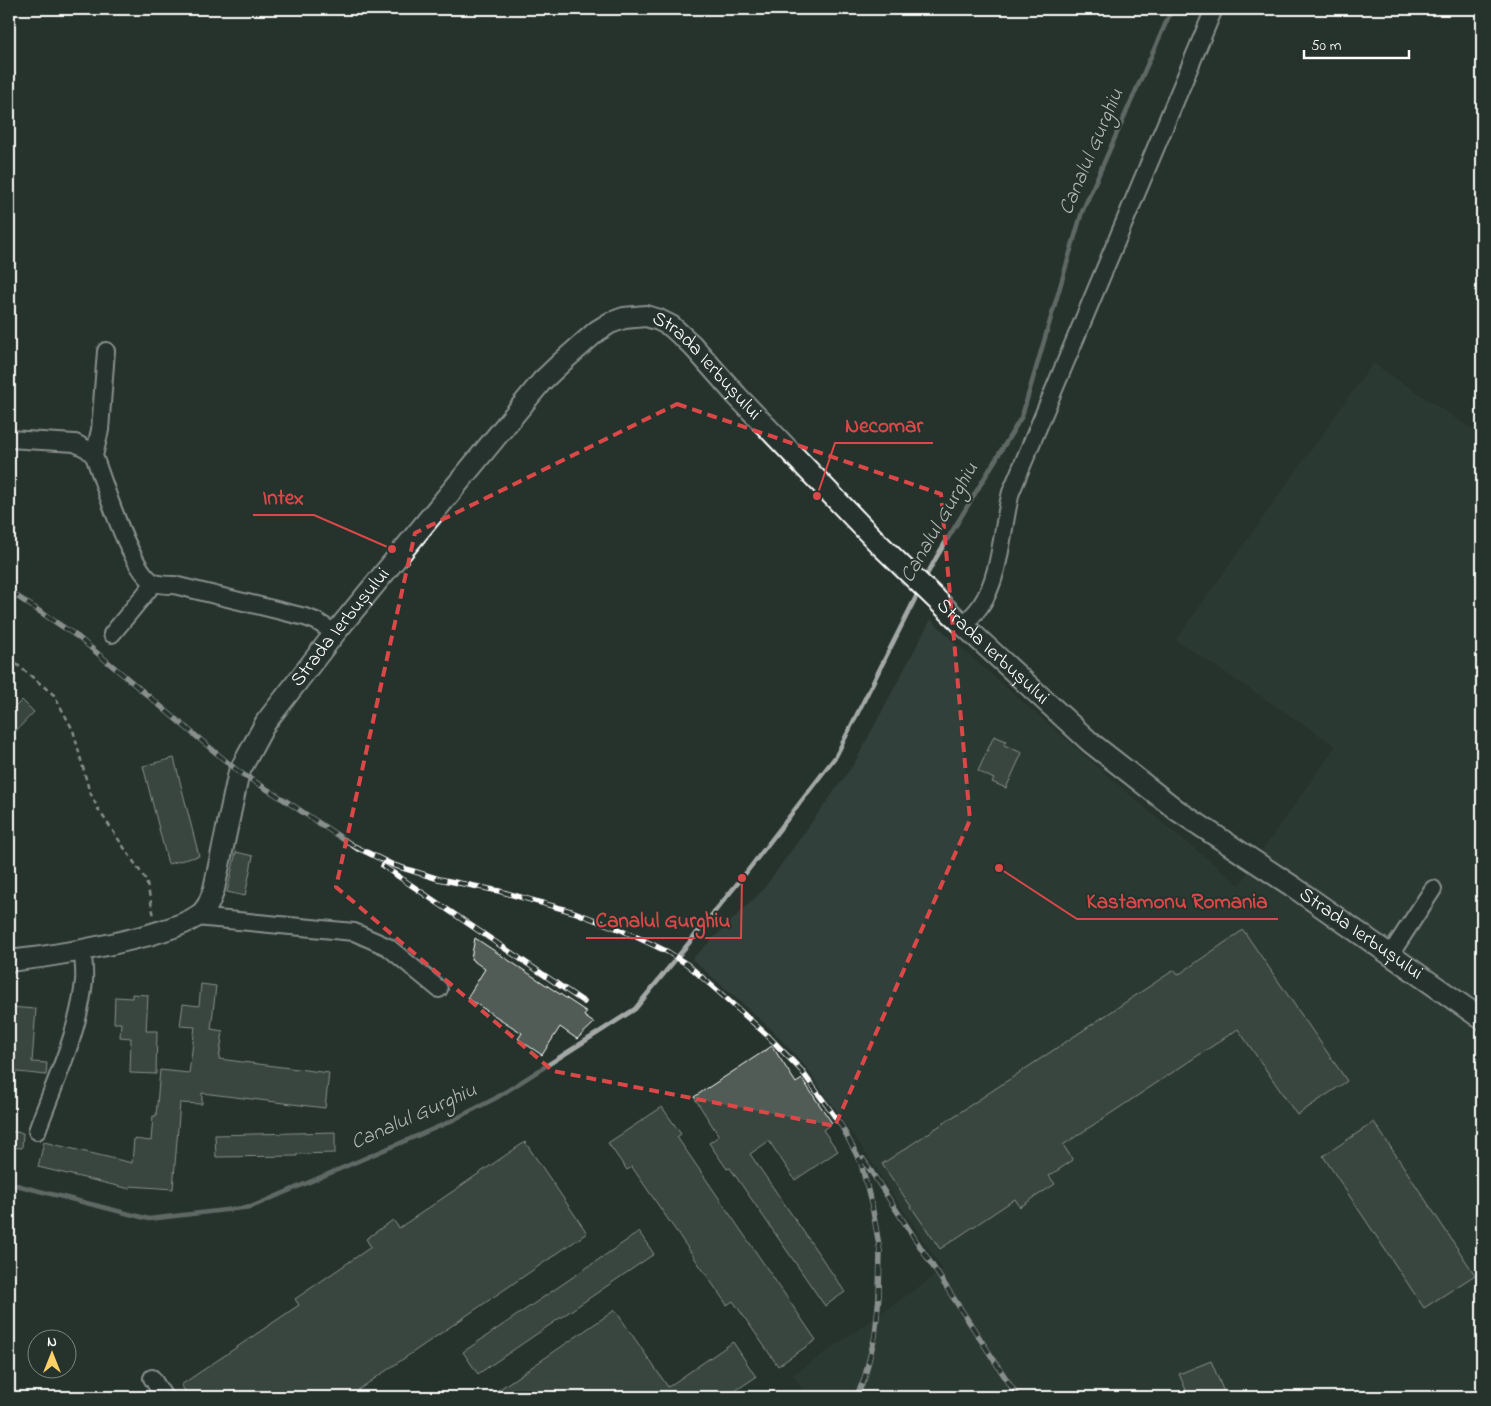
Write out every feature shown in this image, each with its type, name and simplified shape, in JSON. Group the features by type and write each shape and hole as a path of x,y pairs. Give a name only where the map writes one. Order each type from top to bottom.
{"main road":[{"name":"Strada Ierbușului","path":"196,917 208,907 214,889 239,772 266,722 335,633 542,381 597,331 624,318 646,316 671,326 692,345 737,396 878,543 963,625 1090,742 1178,811 1292,886 1482,1019"},
{"path":"9,961 83,951 158,932 196,917"}],"street":[{"path":"963,625 982,604 990,589 996,570 1005,514 1011,492 1214,9"},
{"path":"94,456 100,430 106,351"},
{"path":"9,439 75,442 87,449 94,456 124,536 136,562 142,572 154,583 305,617 316,621 335,633"},
{"path":"112,634 154,583"},
{"path":"1390,955 1433,889"},
{"path":"196,917 354,932 388,947 440,989"},
{"path":"37,1131 80,1010 84,980 83,951"},
{"path":"152,1378 164,1397"}],"path":[{"path":"9,658 54,695 73,730 92,796 98,809 146,880 158,932"}],"highlighted area":[{"path":"677,404 941,494 970,820 835,1126 553,1071 336,887 415,533"}],"shaded area":[{"path":"1373,363 1482,436 1482,1397 808,1397 793,1375 943,1270 861,1146 805,1066 773,1031 692,959 762,891 854,764 931,619 952,640 1165,825 1240,885 1336,746 1176,640"}],"building":[{"path":"22,700 34,712 9,738 9,713"},
{"path":"994,736 1006,741 1004,745 1022,753 1006,788 992,782 994,779 978,771"},
{"path":"174,758 199,856 168,864 143,766"},
{"path":"236,852 253,856 245,896 227,892"},
{"path":"1243,930 1347,1081 1297,1115 1238,1029 1063,1145 1073,1160 1049,1176 1055,1184 1020,1207 1015,1199 940,1249 882,1164 1174,970 1178,975"},
{"path":"475,938 587,1012 584,1016 594,1023 577,1039 560,1027 542,1055 518,1039 522,1033 467,998 485,969 471,959"},
{"path":"201,984 216,986 211,1029 223,1031 219,1059 329,1073 325,1108 202,1093 202,1104 180,1103 173,1189 130,1186 130,1189 38,1167 44,1142 132,1163 134,1139 151,1141 153,1116 156,1116 160,1070 189,1073 195,1027 180,1026 183,1004 199,1006"},
{"path":"132,994 148,995 146,1031 157,1031 156,1074 130,1073 131,1038 120,1037 121,1023 114,1023 115,997 132,998"},
{"path":"9,1007 36,1009 32,1062 47,1063 46,1075 9,1071"},
{"path":"772,1046 796,1083 802,1079 832,1123 823,1130 838,1151 795,1180 769,1141 750,1154 845,1292 825,1306 730,1168 727,1169 709,1143 719,1136 694,1097"},
{"path":"662,1107 681,1134 677,1137 816,1340 778,1366 733,1301 727,1305 632,1167 627,1170 608,1143"},
{"path":"1374,1122 1475,1275 1424,1308 1323,1156"},
{"path":"9,1131 23,1133 22,1148 9,1147"},
{"path":"335,1132 335,1153 297,1154 297,1156 216,1157 215,1135"},
{"path":"525,1142 587,1233 358,1390 363,1397 189,1397 181,1385 299,1305 295,1299 371,1247 366,1239 393,1220 399,1228"},
{"path":"639,1232 654,1254 478,1374 463,1352"},
{"path":"615,1310 668,1387 733,1342 756,1377 726,1397 488,1397"},
{"path":"1211,1361 1226,1397 1189,1397 1179,1374"}],"waterway":[{"name":"Canalul Gurghiu","path":"924,580 1022,416 1082,212 1172,9"},
{"name":"Canalul Gurghiu","path":"9,1185 16,1185 149,1219 251,1207 447,1123 496,1098 635,1009 742,878 836,756 920,589"}],"railway":[{"path":"9,591 78,637 239,772 358,849"},
{"path":"354,846 393,865 439,879 499,891 574,912 624,931 668,952 688,965 720,993 768,1036 801,1070 841,1125 861,1163 873,1211 880,1251 879,1296 875,1336 864,1380 856,1397"},
{"path":"383,866 584,1002"},
{"path":"863,1159 1018,1397"}],"place":[{"name":"Necomar","path":"817,496"},
{"name":"Intex","path":"392,549"},
{"name":"Kastamonu Romania","path":"999,868"},
{"name":"Canalul Gurghiu","path":"742,878"}]}
